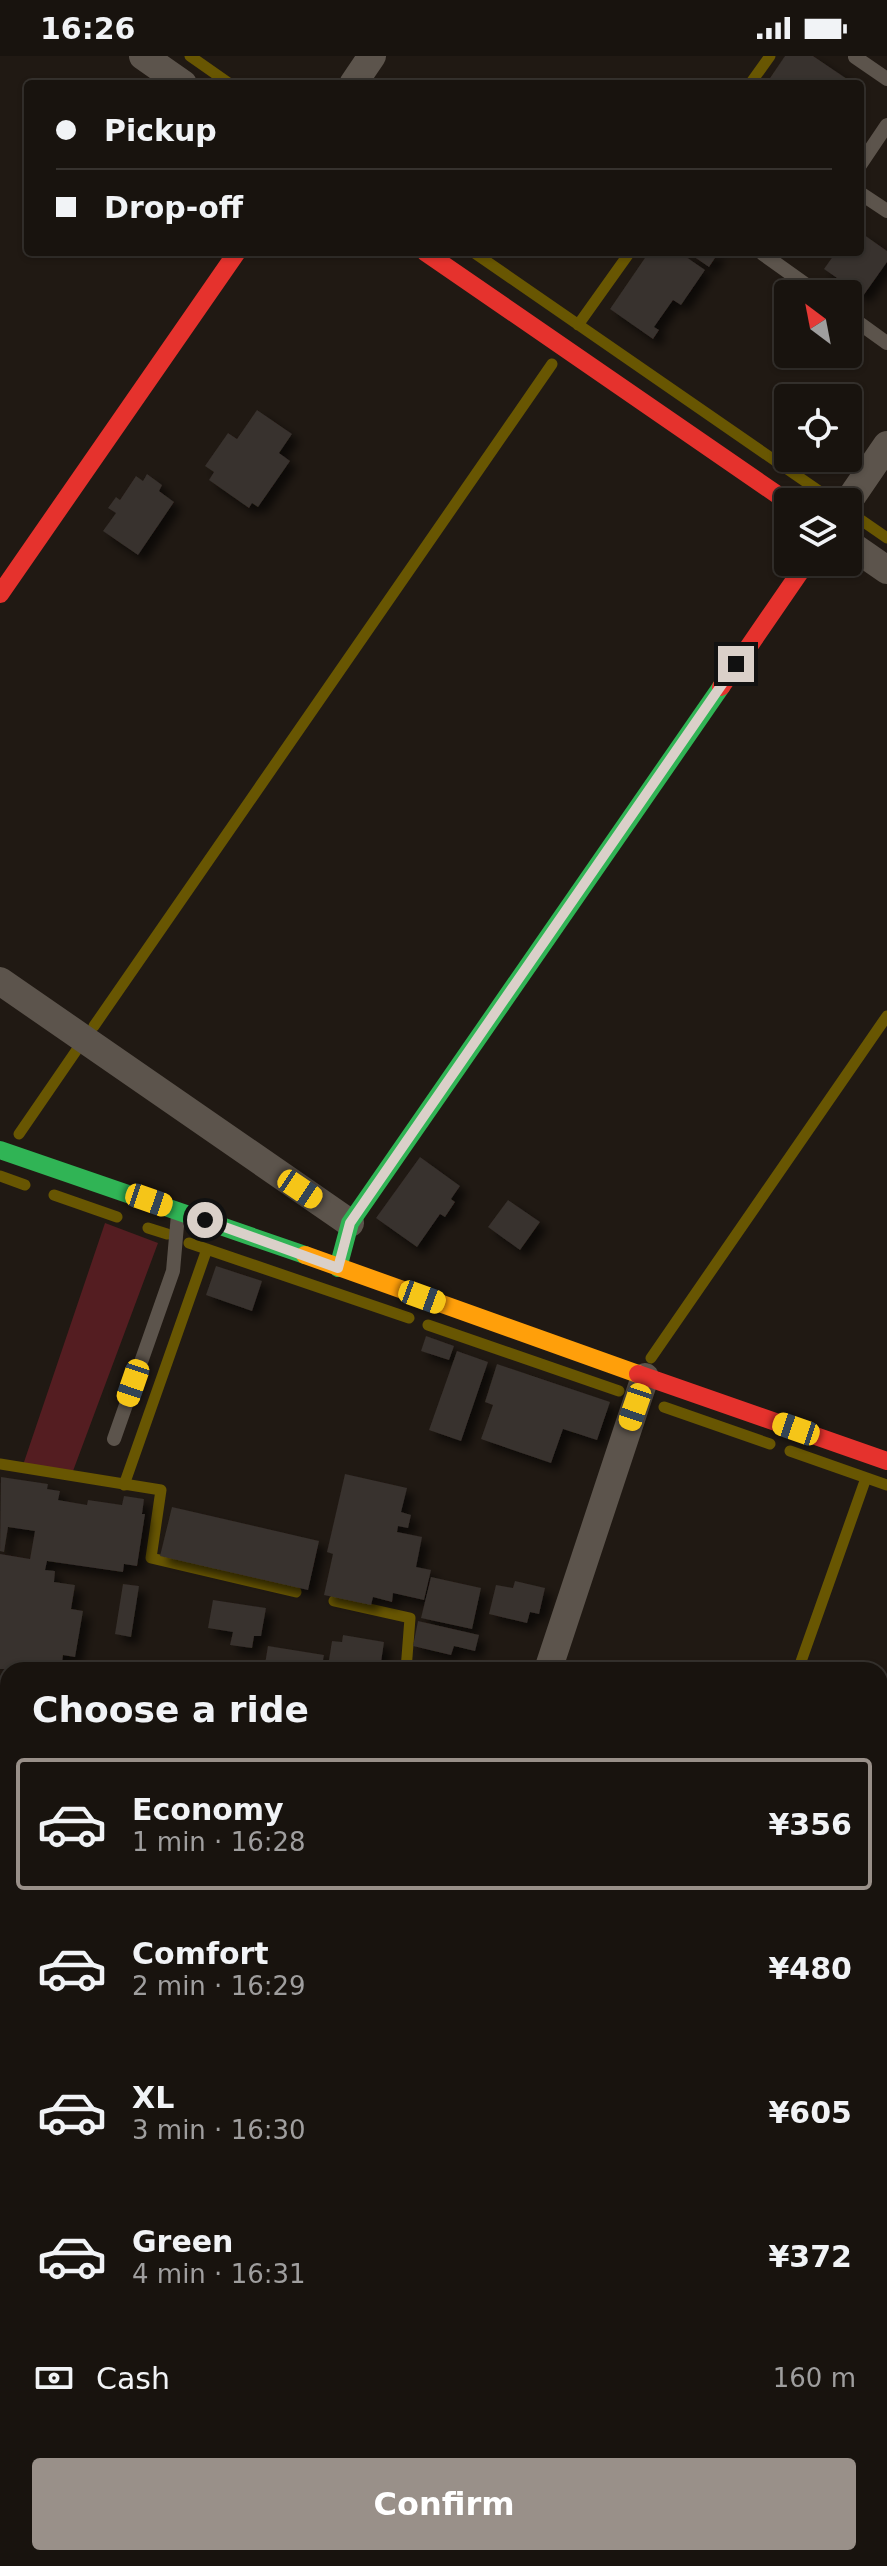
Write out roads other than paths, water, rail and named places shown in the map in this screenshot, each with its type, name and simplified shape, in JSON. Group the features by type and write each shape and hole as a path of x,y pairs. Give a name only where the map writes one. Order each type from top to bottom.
{"street":[{"path":"143,56 177,80"},
{"path":"356,80 372,56"},
{"path":"0,594 234,256"},
{"path":"431,256 774,492"},
{"path":"857,488 887,445"},
{"path":"862,553 887,570"},
{"path":"338,1268 350,1223 797,576"},
{"path":"0,981 350,1223"},
{"path":"0,1150 179,1210 887,1461"},
{"path":"551,1662 645,1377"}],"lane":[{"path":"855,57 887,79"},
{"path":"864,159 887,125"},
{"path":"864,196 887,211"},
{"path":"766,256 799,280"},
{"path":"862,325 887,343"},
{"path":"114,1439 173,1271 179,1210"}],"waterway":[{"path":"190,56 224,80"},
{"path":"753,80 770,56"},
{"path":"479,256 815,488"},
{"path":"578,325 627,256"},
{"path":"94,1026 552,364"},
{"path":"862,521 887,538"},
{"path":"651,1358 887,1016"},
{"path":"19,1134 76,1051"},
{"path":"0,1176 25,1185"},
{"path":"54,1195 117,1217"},
{"path":"148,1228 167,1234"},
{"path":"189,1243 409,1318"},
{"path":"124,1485 207,1249"},
{"path":"428,1325 619,1391"},
{"path":"664,1407 770,1444"},
{"path":"790,1451 887,1485"},
{"path":"0,1464 161,1490 151,1558 296,1592"},
{"path":"801,1662 866,1478"},
{"path":"334,1601 410,1618 407,1662"}]}
